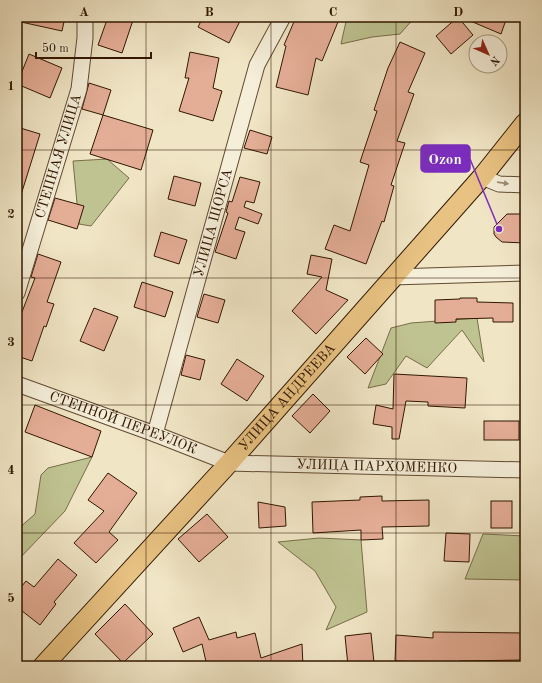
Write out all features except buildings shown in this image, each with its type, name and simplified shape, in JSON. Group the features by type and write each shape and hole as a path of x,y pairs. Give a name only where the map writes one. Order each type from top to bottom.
{"main road":[{"name":"УЛИЦА АНДРЕЕВА","path":"43,666 229,463 482,176 525,124"}],"street":[{"name":"СТЕПНАЯ УЛИЦА","path":"17,293 79,89 85,38 85,17"},
{"name":"УЛИЦА ЩОРСА","path":"155,434 257,65 282,17"},
{"path":"482,176 499,184 525,185"},
{"path":"392,277 525,273"},
{"name":"СТЕПНОЙ ПЕРЕУЛОК","path":"17,384 155,434 229,463"},
{"name":"УЛИЦА ПАРХОМЕНКО","path":"229,463 525,470"}],"green space":[{"path":"347,17 415,17 400,34 372,37 341,44"},
{"path":"107,159 129,178 91,226 79,224 73,161"},
{"path":"477,318 484,362 462,330 427,368 406,356 386,384 368,388 391,328 411,323"},
{"path":"92,457 65,511 17,561 17,530 35,514 41,475 48,468"},
{"path":"483,534 525,536 525,580 465,579"},
{"path":"319,538 361,540 367,612 326,630 336,607 315,571 278,542"}],"place":[{"name":"Ozon","path":"499,229"}]}
